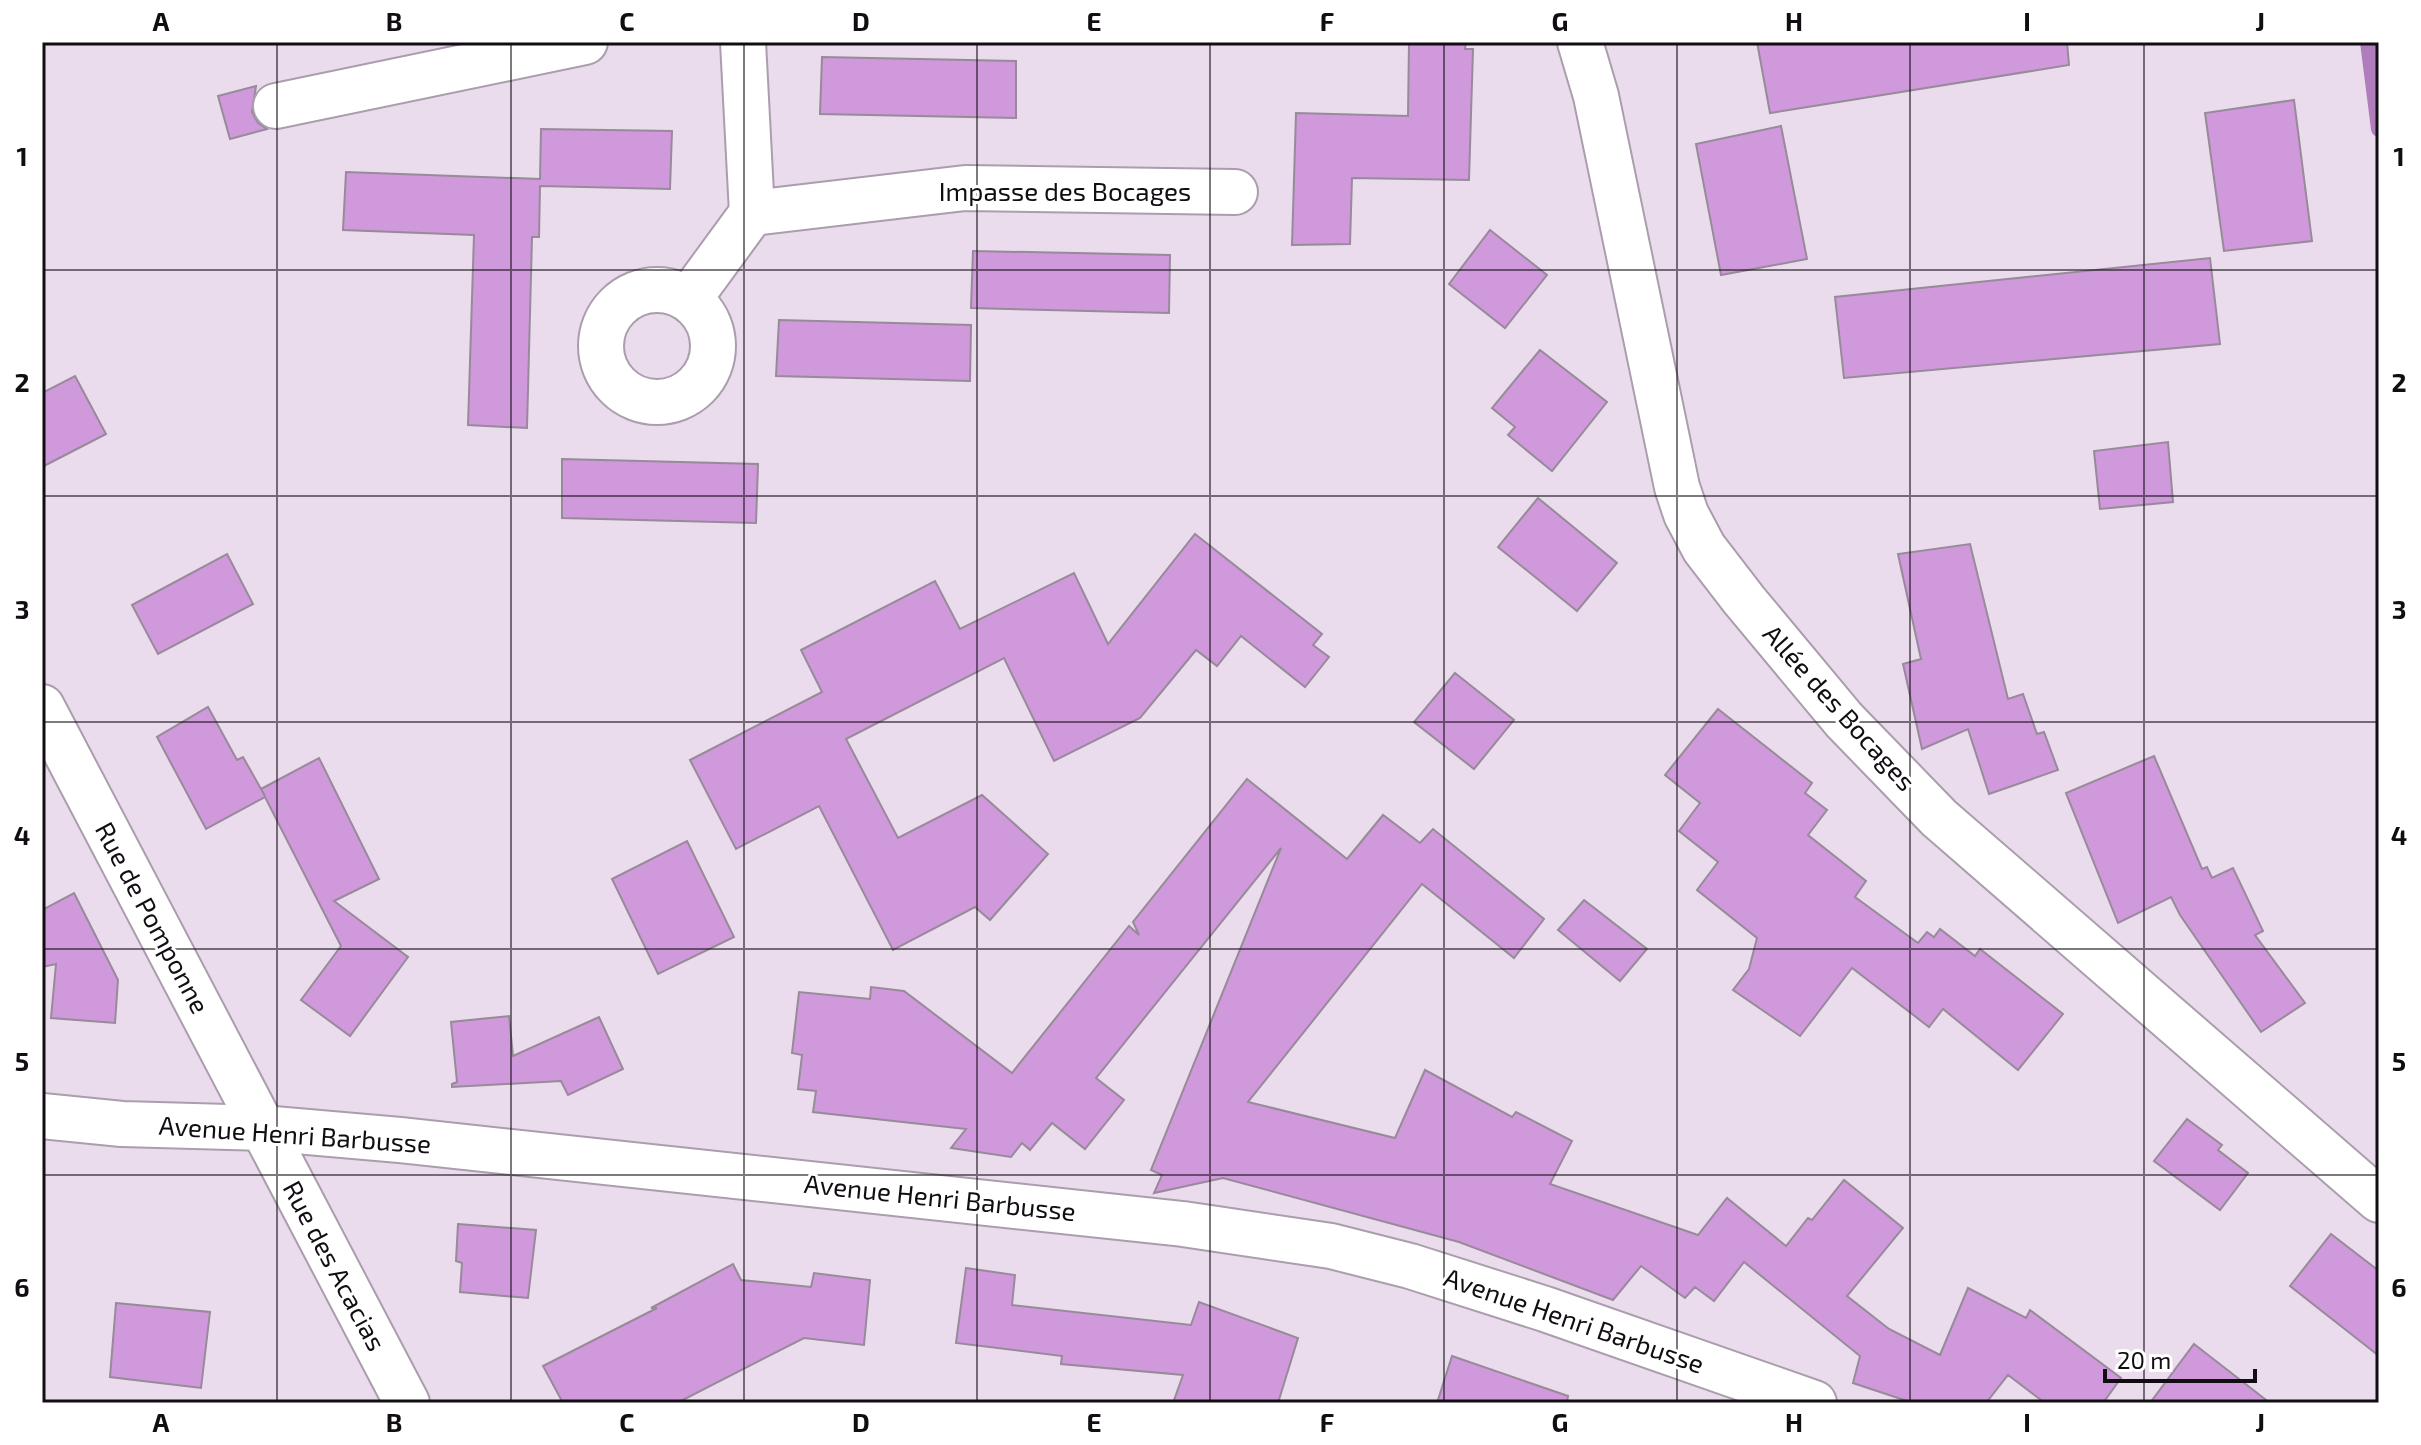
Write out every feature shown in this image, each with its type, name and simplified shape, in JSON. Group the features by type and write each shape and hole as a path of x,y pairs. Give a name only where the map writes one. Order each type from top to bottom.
{"street":[{"path":"276,106 585,42"},
{"path":"689,299 752,213 743,42"},
{"name":"Allée des Bocages","path":"1580,42 1596,96 1677,487 1686,514 1704,548 1844,720 1939,818 2379,1200"},
{"name":"Impasse des Bocages","path":"752,213 965,188 1235,192"},
{"name":"Rue de Pomponne","path":"42,707 262,1128"},
{"name":"Avenue Henri Barbusse","path":"42,1116 152,1126 262,1128 400,1140 1183,1224 1331,1246 1410,1266 1545,1309 1814,1403"},
{"name":"Rue des Acacias","path":"262,1128 407,1403"}],"building":[{"path":"1409,42 1466,42 1465,49 1473,49 1469,180 1352,178 1350,244 1292,245 1296,113 1408,116"},
{"path":"1757,42 2067,42 2069,65 1770,113"},
{"path":"822,57 1016,61 1016,118 820,114"},
{"path":"256,86 252,112 258,123 267,129 230,139 218,96"},
{"path":"2294,100 2312,241 2224,251 2205,113"},
{"path":"1781,126 1807,259 1721,275 1696,144"},
{"path":"541,129 672,131 670,189 540,186 539,237 532,237 527,428 468,425 474,235 343,230 346,172 540,179"},
{"path":"1490,230 1547,275 1505,328 1449,284"},
{"path":"973,251 1170,255 1169,313 971,308"},
{"path":"2210,258 2220,344 1844,378 1835,297"},
{"path":"779,320 971,325 970,381 776,376"},
{"path":"1540,350 1607,402 1552,471 1508,435 1515,427 1492,408"},
{"path":"75,376 106,434 42,467 42,393"},
{"path":"2168,442 2173,502 2100,509 2094,451"},
{"path":"562,459 758,464 756,523 562,518"},
{"path":"1538,498 1617,563 1577,611 1498,547"},
{"path":"1195,534 1322,634 1313,645 1329,657 1305,687 1241,636 1217,666 1196,650 1140,718 1054,761 1004,658 846,739 898,838 982,795 1048,854 990,920 975,907 893,950 819,806 736,849 690,760 822,692 801,650 935,581 960,629 1074,573 1108,644"},
{"path":"1970,544 2008,699 2023,694 2037,734 2044,732 2058,770 1989,794 1968,729 1922,749 1903,664 1921,659 1898,554"},
{"path":"227,554 253,604 158,654 132,605"},
{"path":"1455,673 1514,720 1474,769 1414,722"},
{"path":"208,707 237,760 243,757 261,789 319,758 379,879 334,901 408,957 350,1036 301,1000 341,946 265,797 206,829 157,737"},
{"path":"1718,709 1812,783 1805,793 1827,810 1808,835 1866,881 1855,897 1918,943 1927,932 1934,937 1940,929 1975,956 1980,949 2063,1014 2018,1070 1943,1009 1929,1027 1852,968 1800,1036 1733,990 1749,969 1757,938 1697,890 1718,862 1679,831 1700,803 1665,775"},
{"path":"2154,756 2202,869 2207,867 2212,878 2233,868 2263,931 2255,935 2305,1003 2261,1032 2180,915 2171,897 2118,923 2066,793"},
{"path":"1247,779 1347,859 1383,815 1420,843 1433,829 1544,919 1514,958 1422,884 1248,1102 1395,1138 1425,1070 1512,1117 1516,1112 1572,1141 1550,1184 1698,1235 1727,1198 1786,1246 1844,1180 1903,1228 1847,1296 1889,1329 1940,1355 1968,1288 2026,1318 2030,1310 2121,1378 2103,1403 2045,1403 2008,1375 1986,1403 1913,1403 1853,1383 1860,1356 1744,1262 1714,1301 1695,1287 1685,1298 1641,1266 1613,1300 1459,1242 1223,1178 1154,1193 1162,1175 1151,1170 1281,848 1096,1078 1124,1100 1085,1149 1052,1123 1030,1150 1022,1143 1011,1157 951,1148 966,1129 813,1112 816,1091 798,1089 802,1055 792,1053 799,992 870,999 871,987 904,991 1012,1073 1129,926 1139,935 1133,922"},
{"path":"687,841 734,937 658,974 612,879"},
{"path":"74,893 118,980 115,1023 51,1018 56,964 42,967 42,910"},
{"path":"1584,900 1647,949 1620,981 1558,930"},
{"path":"509,1016 513,1056 599,1017 623,1069 568,1095 561,1081 452,1087 457,1082 451,1022"},
{"path":"2187,1119 2222,1145 2218,1150 2248,1173 2220,1210 2154,1161"},
{"path":"458,1224 536,1230 528,1298 460,1292 462,1263 456,1261"},
{"path":"2331,1234 2379,1271 2379,1356 2290,1286"},
{"path":"733,1264 741,1280 811,1287 814,1273 870,1280 864,1345 804,1338 677,1403 563,1403 543,1366 657,1308 651,1308"},
{"path":"966,1268 1015,1275 1012,1305 1191,1325 1199,1302 1298,1338 1278,1403 1173,1403 1183,1375 1061,1364 1062,1356 956,1343"},
{"path":"116,1303 210,1312 201,1388 110,1377"},
{"path":"2194,1344 2270,1403 2150,1403"},
{"path":"1452,1356 1568,1396 1567,1403 1437,1403"}],"waterway":[{"path":"2368,42 2379,129"}]}
